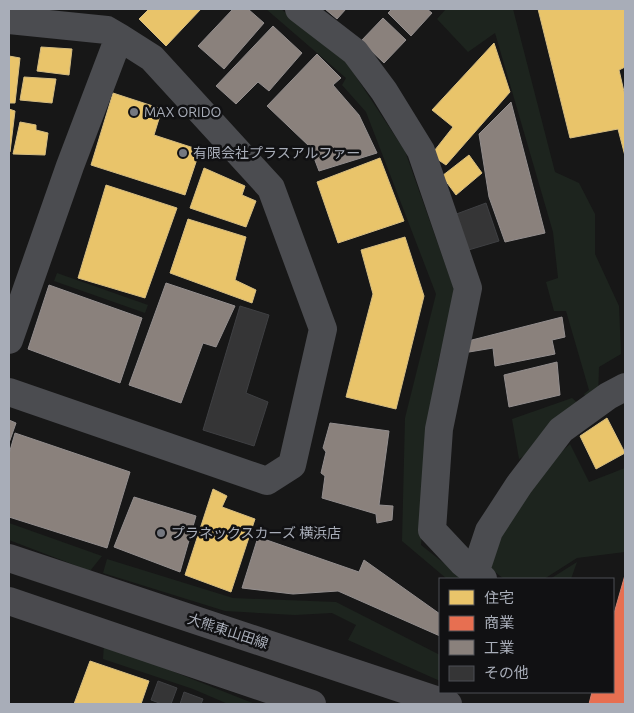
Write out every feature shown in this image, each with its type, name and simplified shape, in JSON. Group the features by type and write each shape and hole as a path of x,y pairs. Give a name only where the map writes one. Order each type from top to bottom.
{"street":[{"path":"299,9 355,52 384,91 421,151 468,288 439,429 432,530 479,576"},
{"path":"9,20 107,30 152,58 271,188 323,329 292,465 267,481 9,392"},
{"path":"9,340 70,166 119,37"},
{"path":"479,576 489,532 519,485 561,430 608,396 625,387"},
{"name":"大熊東山田線","path":"9,558 448,704"},
{"path":"9,601 312,704"}],"shaded area":[{"path":"266,9 281,9 345,60 405,151 455,292 437,367 421,545 463,578 446,578 402,541 405,418 436,294 366,112 342,85 346,78"},
{"path":"446,9 513,9 555,172 579,183 595,214 595,254 619,306 621,354 599,367 598,398 588,402 584,394 589,390 566,311 554,311 546,282 558,278 553,232 495,33 468,52 437,19"},
{"path":"57,273 148,305 145,313 54,281"},
{"path":"572,398 581,406 533,451 519,459 512,419"},
{"path":"570,444 589,482 625,468 625,552 577,558 546,578 503,578 487,566 496,539 537,474"},
{"path":"9,523 102,556 90,571 9,540"},
{"path":"107,559 233,598 336,602 439,654 439,681 348,640 356,625 332,613 295,615 225,611 103,573"},
{"path":"577,562 571,578 552,578"},
{"path":"104,644 255,704 228,704 193,689 103,659"}],"building: 住宅":[{"path":"149,9 201,9 166,46 139,19"},
{"path":"538,9 625,9 625,67 619,70 625,96 625,156 618,129 570,138"},
{"path":"494,43 510,92 446,165 431,155 453,127 432,110"},
{"path":"41,47 72,49 69,75 37,71"},
{"path":"9,56 20,58 15,103 9,103"},
{"path":"24,77 56,79 52,103 20,100"},
{"path":"113,93 162,109 154,135 200,150 185,195 91,165"},
{"path":"9,109 15,111 10,152 9,152"},
{"path":"20,122 36,125 36,130 48,133 45,155 13,154"},
{"path":"469,155 482,173 456,195 442,176"},
{"path":"380,158 404,221 338,243 317,182"},
{"path":"204,168 245,186 242,195 256,201 246,227 190,208"},
{"path":"106,185 177,208 145,298 78,278"},
{"path":"188,219 246,237 235,280 256,290 252,303 170,273"},
{"path":"405,237 424,296 396,409 346,397 373,294 361,250"},
{"path":"607,418 625,453 596,469 580,436"},
{"path":"213,489 227,496 222,507 255,519 231,592 185,575"},
{"path":"90,661 149,681 141,704 74,704"}],"building: 商業":[{"path":"625,575 625,704 589,704 592,693 614,693 614,614"}],"building: 工業":[{"path":"233,9 248,9 264,23 224,69 198,46"},
{"path":"325,9 346,9 337,19"},
{"path":"392,9 427,9 432,13 411,36 388,13"},
{"path":"383,18 406,40 384,63 361,41"},
{"path":"273,26 302,53 269,91 258,82 236,104 216,86"},
{"path":"317,54 341,78 333,85 359,115 377,153 319,171 310,147 267,106"},
{"path":"511,102 545,233 505,242 489,197 479,134"},
{"path":"166,283 235,306 216,347 203,343 181,403 129,385"},
{"path":"49,285 142,318 120,383 28,349"},
{"path":"562,317 565,337 552,340 555,354 495,366 493,348 469,352 468,341"},
{"path":"557,362 560,395 509,407 504,375"},
{"path":"9,420 16,423 9,443"},
{"path":"330,423 389,431 379,505 393,506 392,520 377,523 376,514 322,498 325,476 321,473 326,452 323,448"},
{"path":"15,433 130,472 107,548 9,517 9,454"},
{"path":"134,497 196,516 180,572 114,547"},
{"path":"258,537 359,572 364,560 439,613 439,636 338,591 293,594 242,588"}],"building: その他":[{"path":"486,203 499,241 465,251 451,216"},
{"path":"240,306 269,315 246,393 268,402 254,446 203,430"},
{"path":"158,681 177,688 171,704 162,704 151,700"},
{"path":"184,692 203,699 201,704 180,704"}],"place":[{"name":"MAX ORIDO","path":"134,112"},
{"name":"有限会社プラスアルファー","path":"183,153"},
{"name":"プラネックスカーズ 横浜店","path":"161,533"}]}
